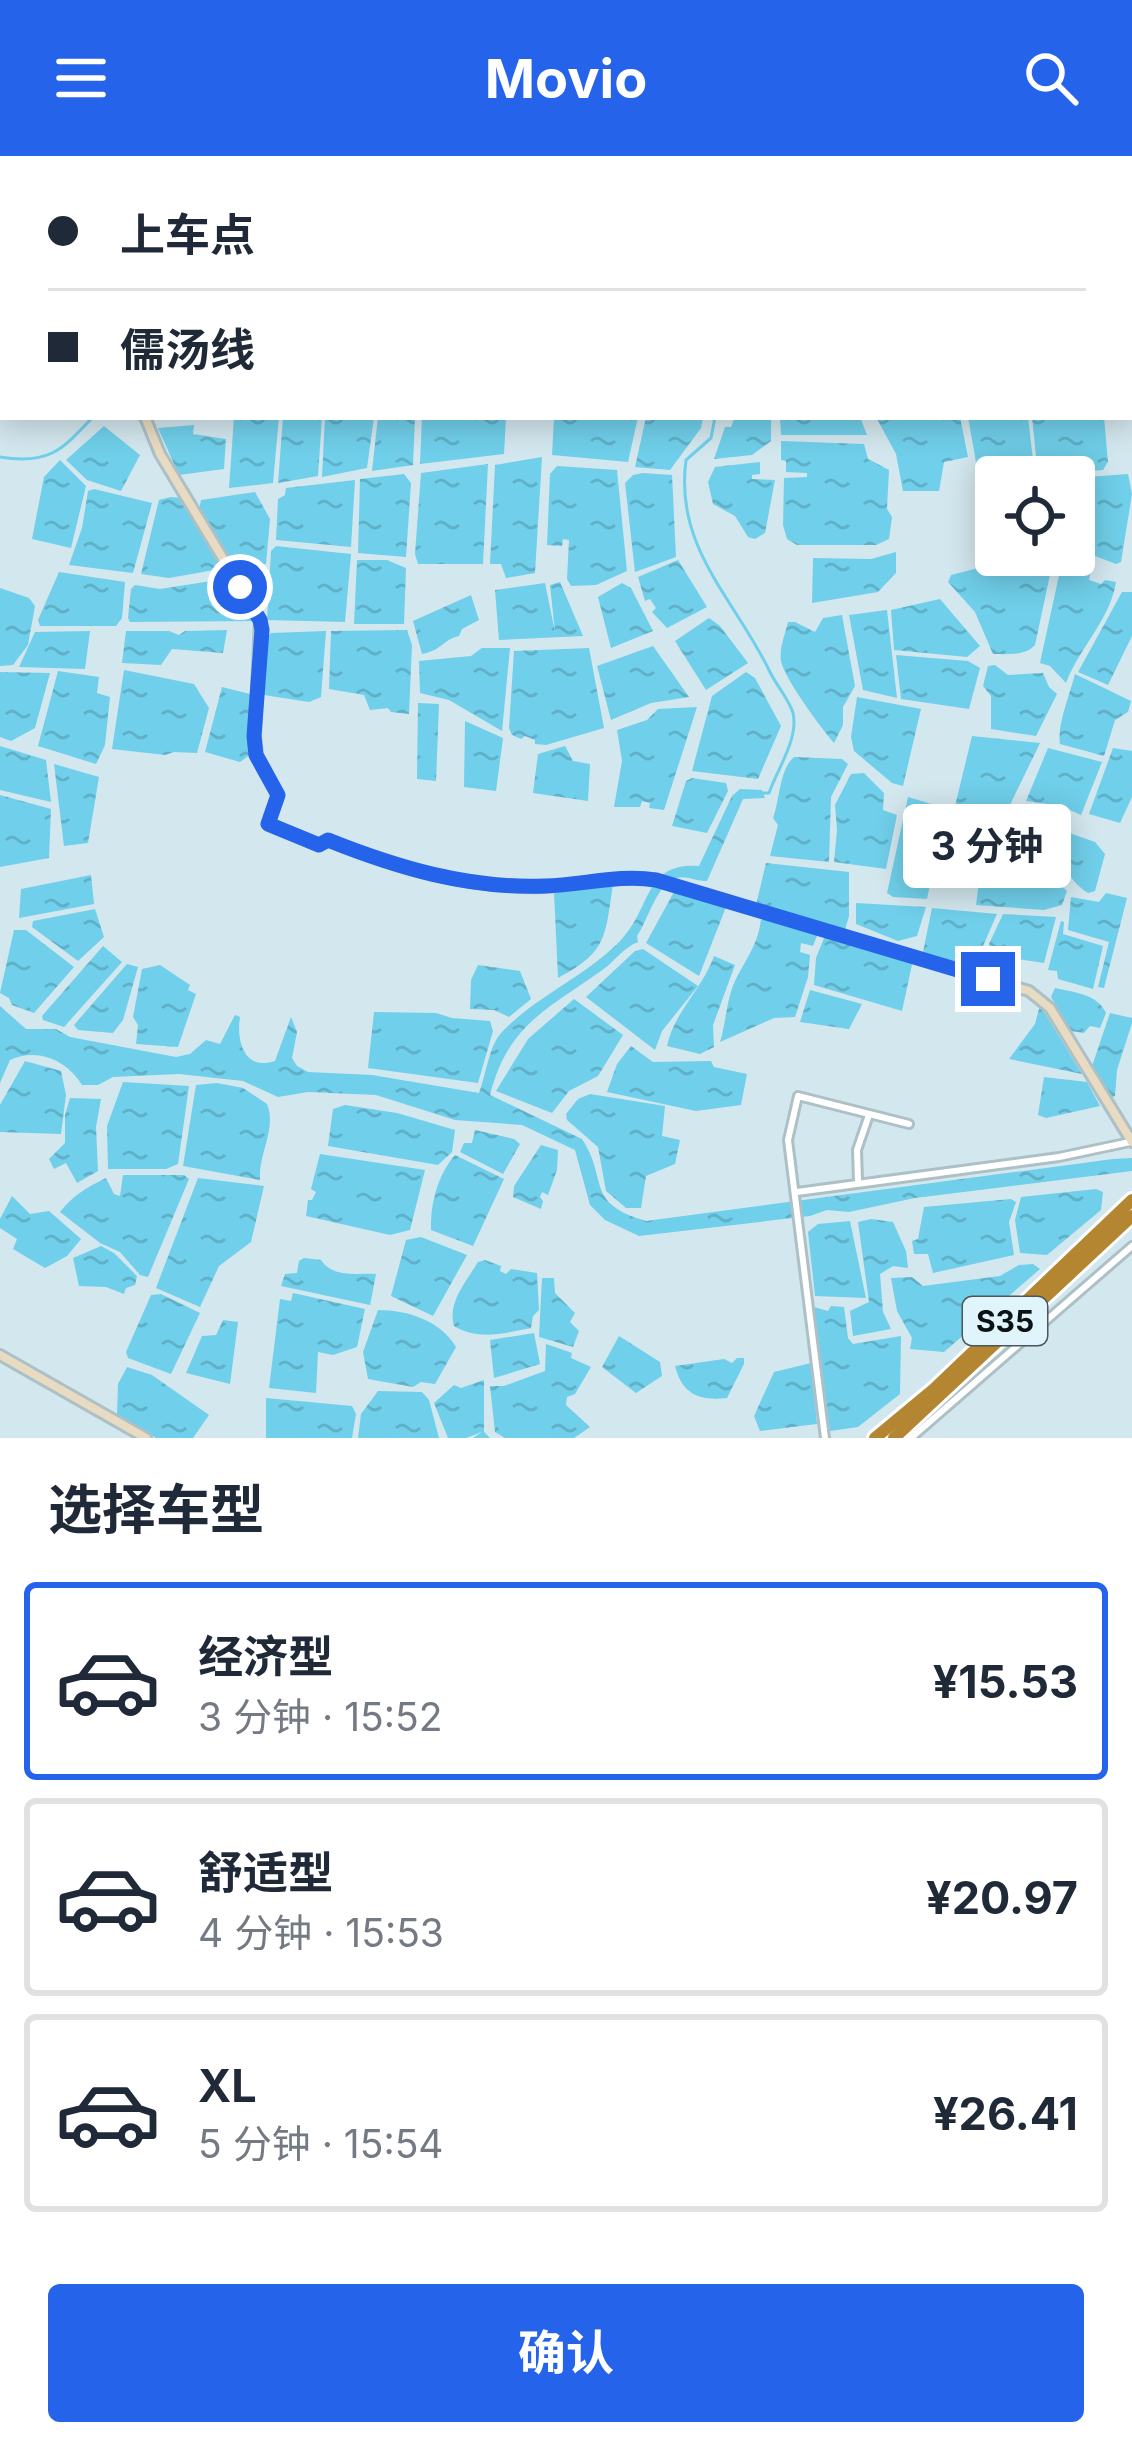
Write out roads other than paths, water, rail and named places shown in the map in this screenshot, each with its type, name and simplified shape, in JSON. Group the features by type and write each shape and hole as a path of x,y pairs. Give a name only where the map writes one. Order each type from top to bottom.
{"highway":[{"name":"S35","path":"874,1438 934,1389 1132,1200"},
{"name":"S35","path":"894,1438 1132,1216"}],"street":[{"path":"146,420 160,454 260,620 254,736 256,755 278,795 268,824 319,845 328,840 380,861 488,886 634,877 656,880 1029,992 1050,1008 1131,1142 1059,1157 796,1192"},
{"path":"825,1438 788,1140 798,1096 909,1124"},
{"path":"858,1183 857,1150 869,1115"},
{"path":"911,1438 1132,1246"},
{"path":"0,1355 146,1438"}],"water":[{"path":"234,420 279,420 273,483 229,488"},
{"path":"283,420 322,420 318,476 278,483"},
{"path":"325,420 374,420 367,468 322,477"},
{"path":"378,420 415,420 413,465 372,471"},
{"path":"422,420 506,420 504,454 420,464"},
{"path":"554,420 637,420 628,462 552,455"},
{"path":"645,420 702,420 670,470 635,467"},
{"path":"734,420 771,420 771,441 752,455 714,459 725,427 731,427"},
{"path":"780,420 861,420 867,435 781,435"},
{"path":"878,420 961,420 968,457 944,462 939,491 903,491 896,454"},
{"path":"969,420 1028,420 1033,456 975,457"},
{"path":"1032,420 1104,420 1108,462 1103,470 1095,471 1095,456 1036,456"},
{"path":"194,425 193,434 226,439 224,469 179,475 158,428"},
{"path":"104,426 140,455 121,491 87,480 66,460"},
{"path":"781,441 864,444 868,459 889,470 889,539 876,545 797,545 787,539 784,478 807,477 807,473 786,472"},
{"path":"542,457 535,573 506,578 501,564 490,564 495,465"},
{"path":"60,460 86,486 71,548 32,539 44,477"},
{"path":"760,462 760,474 752,479 775,480 765,533 755,539 748,537 735,516 713,504 708,482 715,467"},
{"path":"488,464 483,564 418,564 421,473"},
{"path":"557,466 617,470 627,571 596,585 571,586 567,579 569,540 563,539 562,546 547,545 550,474"},
{"path":"643,473 672,475 676,557 635,572 625,483"},
{"path":"404,474 411,483 406,557 358,553 360,479"},
{"path":"1128,474 1132,494 1121,562 1116,564 1095,556 1095,476"},
{"path":"355,480 351,547 276,540 278,499 286,488"},
{"path":"88,491 152,503 133,573 69,565"},
{"path":"255,492 270,519 266,564 237,571 199,511 201,500"},
{"path":"182,498 219,563 214,570 169,578 141,574 159,500"},
{"path":"276,546 351,554 345,622 267,620 271,551"},
{"path":"896,552 896,573 878,592 812,603 813,558 871,559"},
{"path":"357,560 387,560 406,568 404,624 354,624"},
{"path":"678,560 707,607 667,628 652,612 656,608 650,599 645,601 638,577"},
{"path":"975,569 975,576 1050,576 1035,645 1021,653 993,654 975,612 948,582 951,575"},
{"path":"59,572 125,582 122,618 116,626 40,626 38,620"},
{"path":"1059,576 1116,582 1107,609 1066,683 1050,666 1040,663"},
{"path":"224,579 233,585 253,621 130,622 128,618 135,585 160,589"},
{"path":"560,582 583,636 499,640 495,590 545,583 555,632 550,585"},
{"path":"622,583 631,588 653,631 611,648 598,597"},
{"path":"0,588 29,598 35,606 28,645 13,665 0,666"},
{"path":"1122,592 1132,592 1132,636 1108,685 1078,672"},
{"path":"471,595 479,620 422,654 413,621"},
{"path":"940,599 980,646 967,657 894,650 891,610"},
{"path":"887,610 897,698 863,690 849,615"},
{"path":"842,615 855,686 843,707 843,725 834,743 789,679 781,652 788,622 815,632 823,618"},
{"path":"709,618 748,663 706,690 675,641"},
{"path":"227,630 223,653 172,649 161,665 122,663 126,631 179,635"},
{"path":"407,630 412,645 409,714 388,708 370,710 364,695 329,689 331,631"},
{"path":"90,631 85,669 19,667 35,632"},
{"path":"326,631 321,697 309,702 264,695 271,633"},
{"path":"653,646 689,697 651,703 611,720 597,666"},
{"path":"482,648 510,648 502,731 449,700 420,693 419,661 471,656"},
{"path":"589,648 604,728 546,745 512,735 514,651"},
{"path":"896,655 968,661 980,668 969,709 901,699"},
{"path":"995,665 1008,675 1043,673 1057,694 1036,736 991,729 991,696 983,686 988,666"},
{"path":"124,670 194,684 209,708 197,753 112,749"},
{"path":"58,671 99,677 97,693 110,697 105,745 96,764 38,746"},
{"path":"0,672 50,673 35,728 11,741 0,737"},
{"path":"746,672 755,678 781,726 758,779 692,771 712,696"},
{"path":"1075,674 1131,701 1128,712 1115,720 1104,756 1060,744"},
{"path":"222,687 250,694 252,699 251,754 240,762 205,752"},
{"path":"857,697 921,709 903,786 892,783 854,751 851,737"},
{"path":"418,703 439,704 436,781 417,779"},
{"path":"697,707 664,810 649,808 650,803 642,801 640,807 614,807 622,761 617,730 647,720 658,709"},
{"path":"465,721 503,738 496,791 464,787"},
{"path":"972,736 1040,743 1007,811 955,806"},
{"path":"0,746 46,760 51,802 0,790"},
{"path":"565,746 573,761 590,764 588,801 533,793 538,754"},
{"path":"1048,748 1102,762 1081,815 1061,806 1026,801"},
{"path":"1113,748 1132,751 1132,797 1120,823 1089,814"},
{"path":"794,757 842,759 848,764 831,797 829,862 770,856 780,786"},
{"path":"54,764 99,777 88,843 64,846"},
{"path":"864,773 884,793 883,810 897,815 886,869 834,862 835,805 851,774"},
{"path":"686,781 726,783 728,791 707,833 672,826"},
{"path":"740,789 762,790 765,798 743,799 707,881 680,877 664,886 638,942 546,1009 519,1035 490,1095 582,1139 606,1198 646,1221 1113,1159 1132,1158 1132,1171 915,1198 849,1212 827,1210 810,1216 639,1236 605,1220 590,1205 575,1150 522,1125 455,1120 376,1095 308,1092 278,1097 243,1081 179,1074 113,1077 98,1085 82,1085 60,1063 31,1055 10,1060 0,1083 0,1006 26,1029 56,1029 70,1037 176,1057 190,1054 206,1040 220,1044 235,1015 240,1017 245,1052 265,1063 275,1061 291,1017 297,1032 292,1058 308,1072 372,1075 479,1093 502,1032 620,941 658,879 668,871 699,866 732,796"},
{"path":"0,795 51,809 49,858 0,867"},
{"path":"908,797 942,807 944,818 927,899 887,893"},
{"path":"1052,827 1095,842 1105,854 1095,891 1082,889 1047,856"},
{"path":"766,863 849,872 845,930 756,905"},
{"path":"981,867 993,867 1025,888 1038,879 1060,884 1067,891 1062,905 1044,910 976,905"},
{"path":"91,875 94,904 19,918 21,889"},
{"path":"613,884 601,942 586,960 558,978 554,892"},
{"path":"675,890 726,907 699,976 646,943"},
{"path":"1106,893 1127,898 1104,988 1098,987 1109,942 1068,930 1071,897 1099,902"},
{"path":"856,903 926,907 917,936 898,941 856,924"},
{"path":"932,908 997,914 971,967 923,952"},
{"path":"95,909 104,937 78,961 32,927 33,921"},
{"path":"1003,914 1056,917 1044,963 991,955 989,944"},
{"path":"765,918 818,933 813,946 801,943 800,952 810,955 795,1017 774,1018 720,1042 734,983"},
{"path":"1061,921 1063,934 1103,946 1093,989 1058,979 1057,971 1048,970"},
{"path":"14,930 26,930 74,967 34,1013 12,1005 0,993"},
{"path":"824,938 913,960 902,1011 814,985 816,958"},
{"path":"103,946 122,962 64,1027 43,1020 42,1016"},
{"path":"643,949 698,986 662,1031 655,1050 586,997 635,951"},
{"path":"714,956 735,965 713,1025 714,1047 700,1054 667,1046 675,1023"},
{"path":"127,964 138,967 123,1020 113,1033 78,1030 74,1025"},
{"path":"160,965 196,994 178,1047 136,1044 138,1025 133,1017 142,969"},
{"path":"478,965 520,971 531,999 509,1017 494,1010 470,1009 471,980"},
{"path":"1055,988 1097,1002 1106,1013 1100,1028 1071,1031 1051,997"},
{"path":"810,990 862,1004 849,1029 800,1022"},
{"path":"574,999 623,1035 598,1076 569,1091 552,1113 496,1091 528,1039"},
{"path":"1040,1005 1082,1074 1009,1059 1035,1024"},
{"path":"374,1012 436,1013 490,1021 493,1031 478,1083 368,1068"},
{"path":"1110,1013 1132,1018 1132,1023 1117,1070 1115,1096 1108,1099 1091,1069"},
{"path":"631,1046 653,1062 711,1061 714,1067 747,1074 741,1105 696,1111 607,1092 617,1064"},
{"path":"25,1061 61,1071 66,1095 61,1134 0,1132 0,1105"},
{"path":"1044,1077 1087,1082 1100,1106 1046,1118 1038,1115"},
{"path":"123,1082 189,1086 178,1164 166,1169 108,1169 107,1126"},
{"path":"196,1085 243,1088 267,1104 270,1123 260,1180 183,1166"},
{"path":"590,1094 665,1106 662,1136 680,1140 675,1164 646,1176 641,1208 626,1208 606,1191 598,1147 567,1120 566,1114 578,1099"},
{"path":"70,1098 101,1099 96,1127 98,1171 77,1183 66,1163 54,1169 49,1159 65,1143"},
{"path":"345,1105 397,1113 455,1130 452,1152 438,1165 328,1146 333,1109"},
{"path":"475,1130 520,1144 503,1174 460,1152 464,1143 472,1143"},
{"path":"541,1145 558,1150 557,1170 548,1195 542,1192 541,1209 513,1197 514,1186"},
{"path":"320,1154 425,1170 410,1230 390,1235 306,1216 308,1200 316,1192 311,1189"},
{"path":"455,1155 504,1179 473,1246 431,1230 436,1190"},
{"path":"123,1175 184,1175 189,1179 148,1277 60,1212 106,1178 120,1196"},
{"path":"198,1178 264,1186 251,1242 219,1266 200,1307 156,1288"},
{"path":"1103,1192 1101,1210 1047,1255 1020,1253 1015,1220 1021,1197"},
{"path":"12,1196 30,1214 49,1211 81,1239 67,1256 45,1268 13,1249 17,1239 0,1228"},
{"path":"1016,1202 1009,1222 1014,1255 933,1273 928,1254 914,1254 912,1241 918,1239 924,1207"},
{"path":"850,1221 866,1298 815,1296 808,1232 818,1224"},
{"path":"858,1222 893,1222 908,1268 893,1266 880,1274 883,1312 891,1329 853,1336 850,1311 869,1302"},
{"path":"421,1237 467,1255 433,1316 391,1296 406,1240"},
{"path":"101,1246 137,1276 135,1285 124,1294 106,1287 79,1286 73,1258"},
{"path":"304,1258 321,1260 338,1272 376,1274 370,1305 281,1286 285,1274 297,1273"},
{"path":"478,1262 501,1266 506,1274 511,1269 537,1273 539,1310 531,1328 482,1335 454,1326 459,1293"},
{"path":"1033,1264 1040,1269 944,1352 910,1349 912,1338 897,1311 891,1278 912,1277 923,1286 1000,1276 1019,1265"},
{"path":"542,1278 554,1278 555,1293 575,1313 570,1322 579,1331 573,1347 539,1337"},
{"path":"293,1293 365,1309 357,1347 333,1355 318,1352 316,1393 269,1388 280,1299 291,1301"},
{"path":"161,1294 200,1313 171,1374 128,1358 126,1352 151,1295"},
{"path":"831,1306 844,1307 853,1344 901,1336 900,1394 858,1427 830,1431 814,1307 828,1311"},
{"path":"378,1310 423,1319 450,1338 456,1347 435,1384 421,1382 413,1387 368,1379 363,1352"},
{"path":"223,1320 238,1322 230,1384 186,1373 202,1336 216,1335"},
{"path":"534,1333 540,1364 494,1378 490,1340"},
{"path":"619,1336 660,1362 662,1376 636,1393 602,1367"},
{"path":"546,1344 572,1353 571,1358 591,1367 566,1405 590,1427 574,1438 505,1438 495,1432 490,1386 504,1386 545,1371"},
{"path":"744,1358 744,1364 727,1398 693,1394 675,1366 724,1359 732,1363"},
{"path":"811,1363 817,1424 760,1431 754,1416 774,1372"},
{"path":"127,1367 152,1375 209,1415 193,1438 156,1438 117,1415 118,1384"},
{"path":"484,1380 484,1432 490,1438 473,1438 482,1432 448,1438 434,1403 454,1385 461,1388"},
{"path":"378,1391 422,1392 429,1400 439,1438 358,1438 361,1414"},
{"path":"266,1398 352,1406 356,1414 352,1438 266,1438"}],"waterway":[{"path":"0,457 43,457 90,420"},
{"path":"714,420 711,438 686,460 689,520 710,572 793,713 786,754 769,793 760,793"}]}
